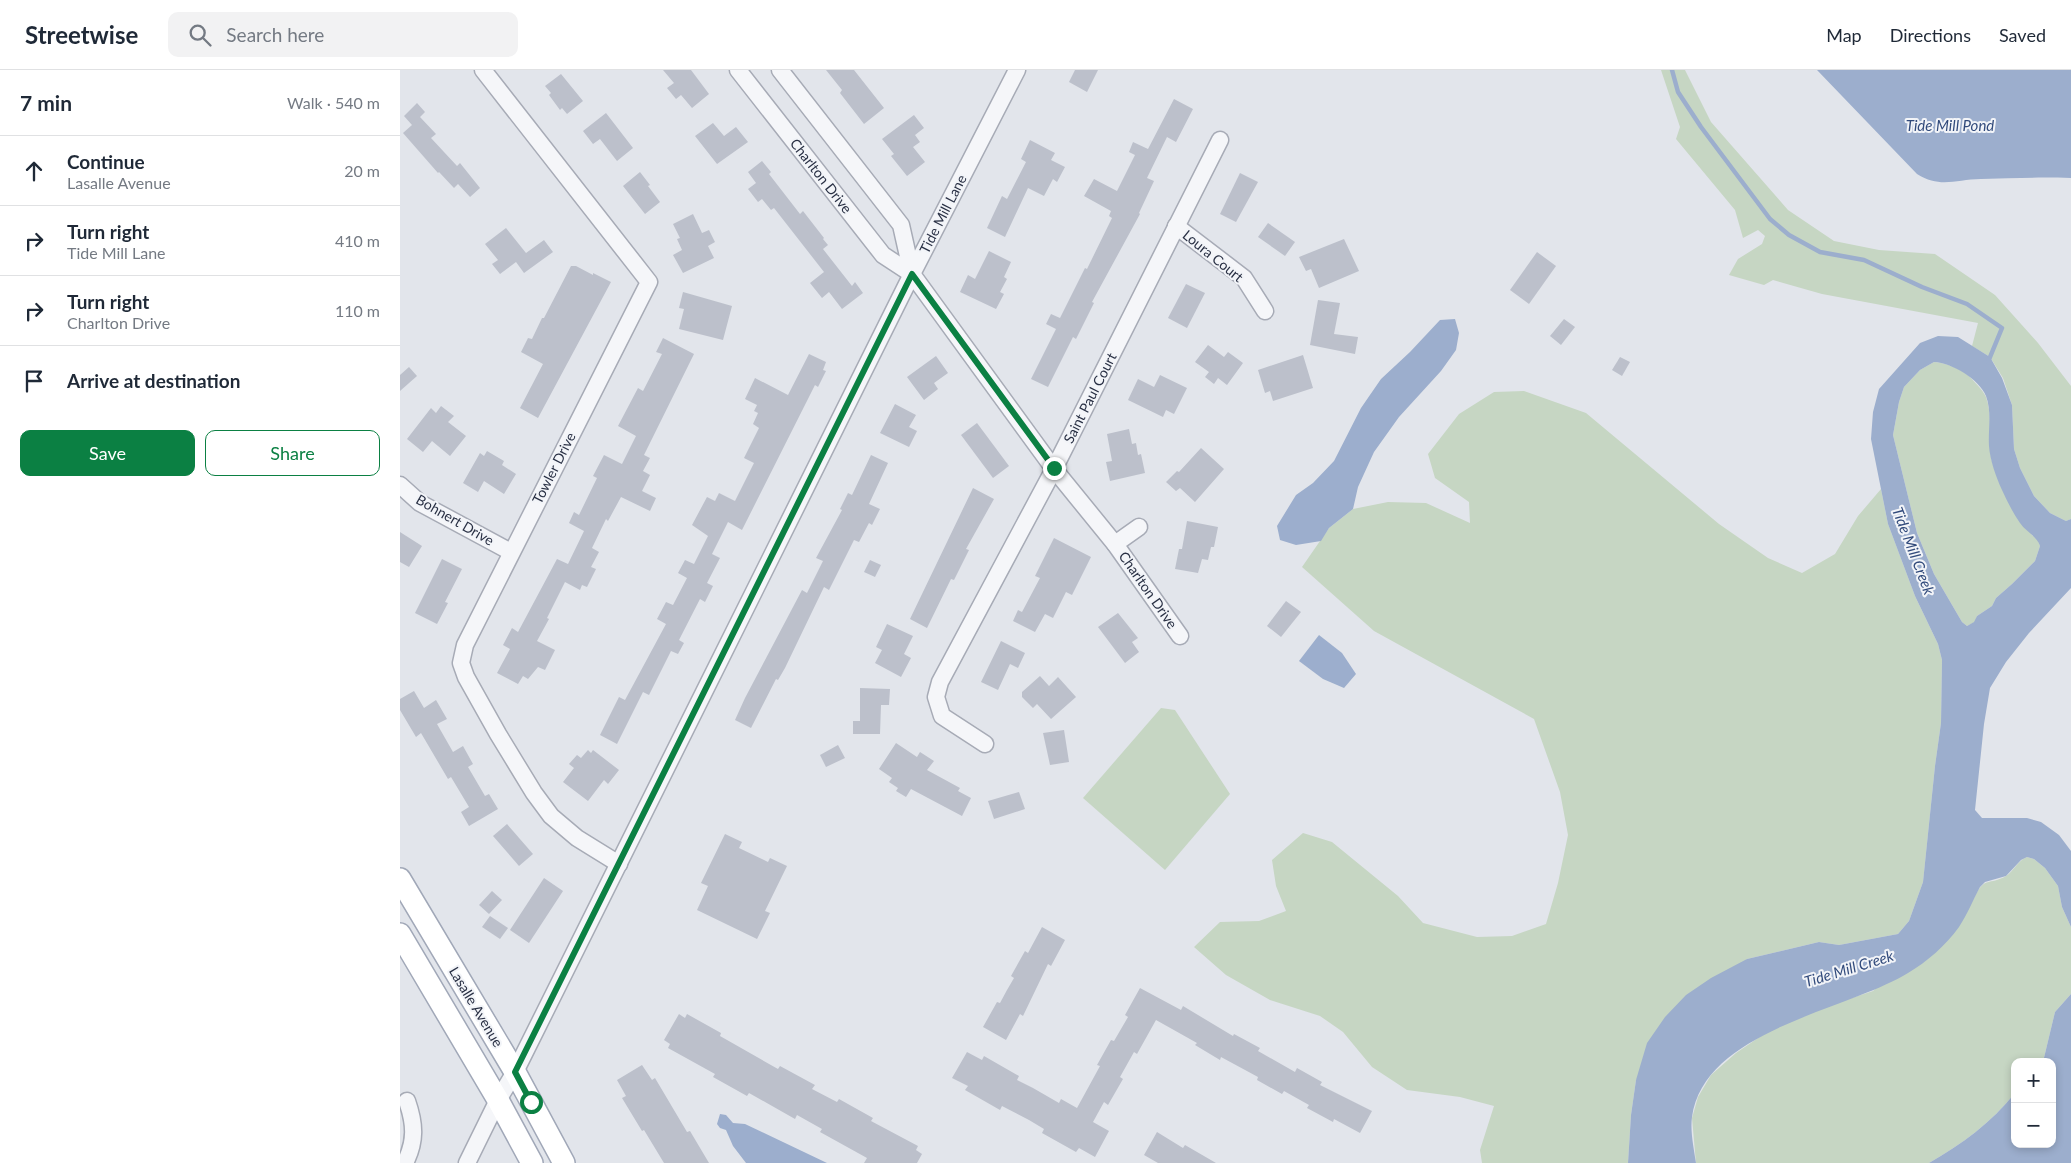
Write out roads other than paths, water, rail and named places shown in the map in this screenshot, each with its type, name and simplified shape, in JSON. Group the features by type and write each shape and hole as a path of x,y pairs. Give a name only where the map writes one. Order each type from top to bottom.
{"main road":[{"name":"Lasalle Avenue","path":"400,879 515,1072 564,1163"},
{"name":"Lasalle Avenue","path":"400,934 498,1100 532,1163"}],"street":[{"name":"Towler Drive","path":"483,70 649,282 465,645 461,663 466,677 498,734 534,793 551,816 577,838 619,864"},
{"name":"Charlton Drive","path":"738,70 883,256 912,274 1054,468 1115,544 1180,636"},
{"name":"Charlton Drive","path":"780,70 901,226 912,274"},
{"name":"Tide Mill Lane","path":"467,1163 498,1100 515,1072 912,274 1017,70"},
{"name":"Saint Paul Court","path":"985,744 942,716 936,697 940,682 1054,468 1220,140"},
{"name":"Loura Court","path":"1176,226 1244,278 1265,311"},
{"name":"Bohnert Drive","path":"400,485 420,503 511,552"},
{"name":"Charlton Drive","path":"1115,544 1139,527"},
{"path":"405,1163 412,1149 414,1130 407,1101"}],"water":[{"name":"Tide Mill Pond","path":"1817,70 2071,70 2071,178 1972,179 1949,182 1926,179 1917,174"},
{"path":"1455,319 1459,333 1456,350 1441,371 1399,417 1374,452 1358,487 1353,509 1329,528 1321,541 1296,545 1280,540 1277,526 1296,495 1313,483 1334,461 1361,408 1381,379 1440,320"},
{"name":"Tide Mill Creek","path":"1938,336 1958,337 1990,357 2002,378 2012,405 2014,449 2020,468 2034,496 2050,513 2066,521 2071,519 2071,588 2029,633 2006,662 1990,688 1984,724 1975,810 1982,818 2027,818 2041,822 2059,835 2071,851 2071,927 2062,907 2058,886 2045,868 2034,859 2027,857 2021,860 2006,876 1985,882 1980,887 1965,918 1954,934 1936,953 1915,969 1881,987 1781,1027 1749,1043 1722,1063 1702,1087 1692,1117 1696,1163 1628,1163 1631,1115 1636,1080 1647,1043 1665,1017 1686,995 1711,978 1747,959 1819,942 1839,945 1898,934 1909,921 1923,882 1941,723 1942,660 1938,644 1915,596 1888,524 1871,439 1873,412 1879,389 1920,343","holes":["1934,362 1949,365 1971,378 1986,396 1992,463 2004,494 2015,515 2040,546 2035,561 1996,598 1992,606 1977,616 1974,622 1967,626 1962,622 1934,574 1917,533 1893,435 1899,402 1904,387 1920,370"]},
{"path":"1319,635 1342,653 1356,674 1344,688 1323,679 1299,661"},
{"path":"2071,994 2071,1163 1929,1163 1975,1132 2011,1098 2011,1148 2056,1148 2056,1058 2044,1058 2055,1012"},
{"path":"720,1114 726,1115 733,1123 745,1124 827,1163 746,1163 733,1146 726,1130 720,1128 717,1124"}],"waterway":[{"path":"1672,70 1678,92 1701,127 1770,219 1789,235 1820,252 1864,260 1922,287 1967,304 2002,328 1988,362"}]}
